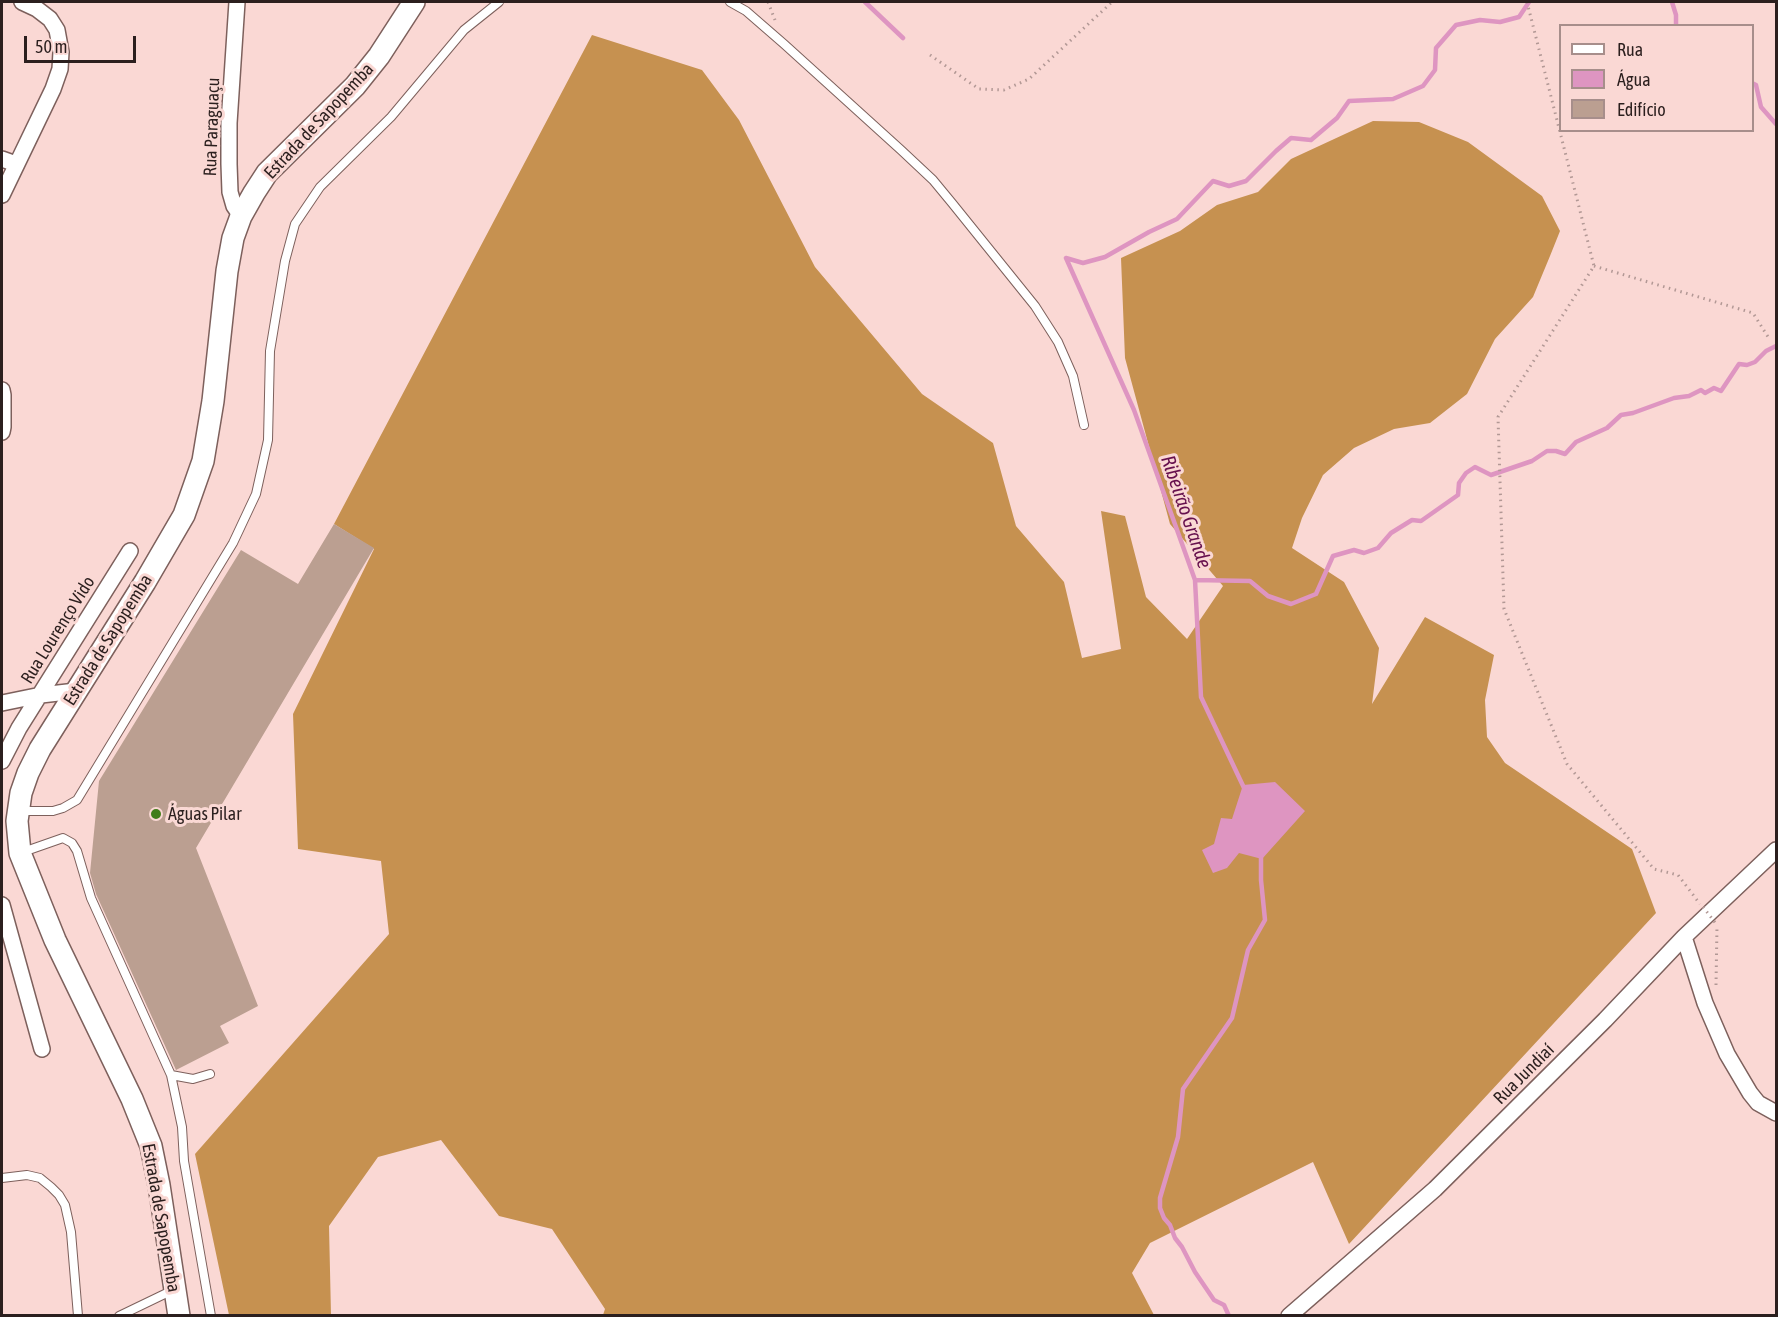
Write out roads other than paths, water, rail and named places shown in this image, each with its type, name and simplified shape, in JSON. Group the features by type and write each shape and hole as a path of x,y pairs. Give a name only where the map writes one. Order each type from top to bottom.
{"main road":[{"name":"Estrada de Sapopemba","path":"179,1316 151,1146 132,1099 56,940 20,853 18,811 21,793 40,749 145,582 184,515 203,461 213,401 227,271 233,238 241,216 267,173 356,86 379,56 414,2"}],"street":[{"path":"2,195 9,161 53,89 60,69 61,52 57,30 50,20 37,9 22,2"},
{"name":"Rua Paraguaçu","path":"237,2 229,164 230,192 234,206 241,216"},
{"path":"2,390 2,432"},
{"name":"Rua Lourenço Vido","path":"2,761 19,728 130,551"},
{"path":"2,703 76,691"},
{"name":"Rua Jundiaí","path":"1289,1316 1435,1189 1605,1020 1684,937 1776,850"},
{"path":"2,905 42,1049"},
{"path":"1684,937 1705,1003 1727,1054 1750,1094 1776,1113"}],"lane":[{"path":"18,811 53,811 77,800 233,543 256,494 268,440 270,351 285,261 295,224 320,187 391,117 464,30 499,2"},
{"path":"730,2 746,11 784,44 902,150 946,195 1035,306 1058,342 1073,376 1084,425"},
{"path":"20,853 63,838 72,843 77,851 91,898 171,1075 182,1127 184,1161 211,1316"},
{"path":"171,1075 193,1078 210,1074"},
{"path":"2,1178 27,1175 40,1179 51,1186 65,1205 71,1232 78,1316"},
{"path":"119,1316 175,1289"}],"water":[{"path":"1275,782 1305,811 1262,859 1239,853 1227,868 1213,873 1202,850 1214,844 1221,818 1232,819 1243,785"}],"waterway":[{"name":"Ribeirão Grande","path":"865,2 903,38"},
{"path":"1066,258 1083,263 1105,257 1177,219 1213,181 1229,186 1246,181 1291,138 1311,140 1337,118 1349,101 1393,99 1423,86 1435,70 1436,48 1456,25 1480,20 1500,22 1519,17 1529,2"},
{"path":"1672,2 1676,24"},
{"path":"1754,84 1761,107 1776,124"},
{"name":"Ribeirão Grande","path":"1066,258 1134,410 1195,580 1201,697 1245,790"},
{"path":"1195,580 1250,581 1268,596 1291,604 1316,594 1333,556 1354,550 1364,553 1378,548 1391,533 1412,520 1421,521 1458,495 1459,483 1466,473 1475,467 1491,475 1532,461 1547,451 1565,454 1576,442 1607,428 1621,415 1674,398 1689,396 1701,390 1705,393 1714,388 1721,391 1739,364 1747,365 1755,362 1766,351 1776,346"},
{"path":"1229,1316 1224,1305 1214,1300 1175,1238 1160,1208 1160,1198 1178,1137 1183,1089 1232,1018 1248,950 1265,920 1261,855"}],"place":[{"name":"Águas Pilar","path":"156,814"}]}
